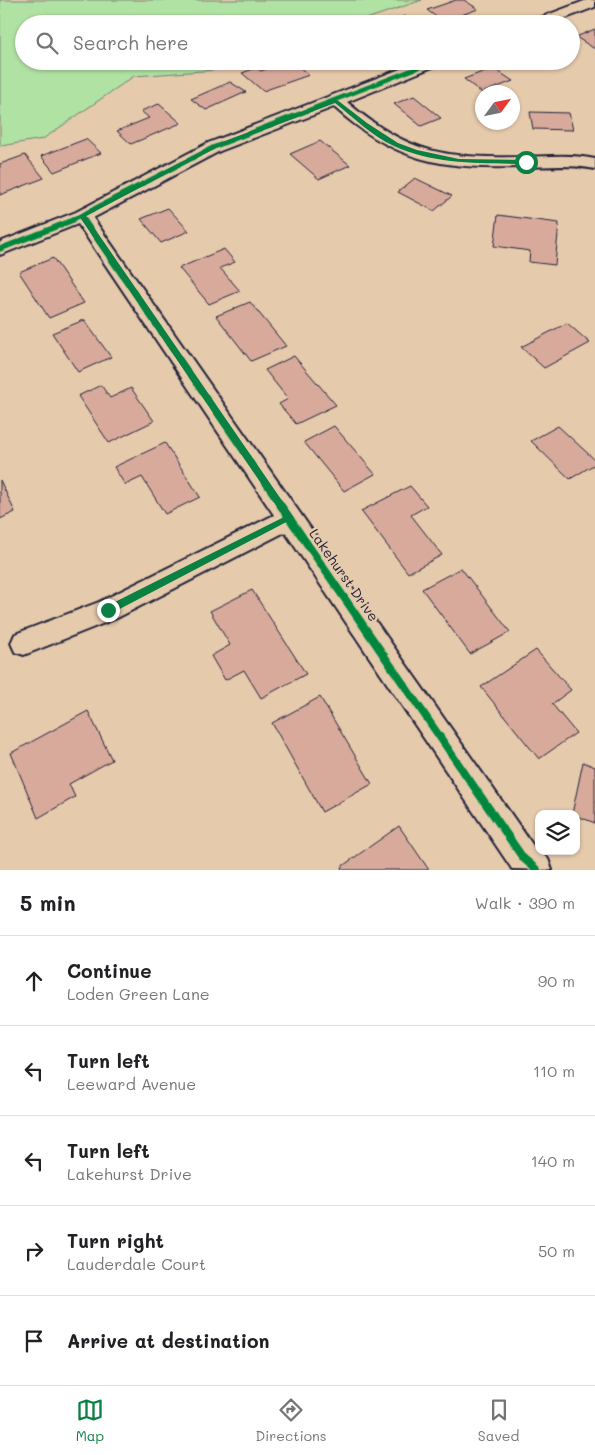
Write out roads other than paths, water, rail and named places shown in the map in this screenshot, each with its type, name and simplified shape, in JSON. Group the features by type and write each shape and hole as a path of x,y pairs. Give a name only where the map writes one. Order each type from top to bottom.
{"street":[{"path":"560,15 595,2"},
{"path":"0,249 82,216 214,147 412,70"},
{"path":"336,101 365,125 396,144 416,152 459,161 570,161 595,164"},
{"name":"Lakehurst Drive","path":"82,216 523,858 537,870"},
{"path":"24,644 108,610 290,518"}]}
